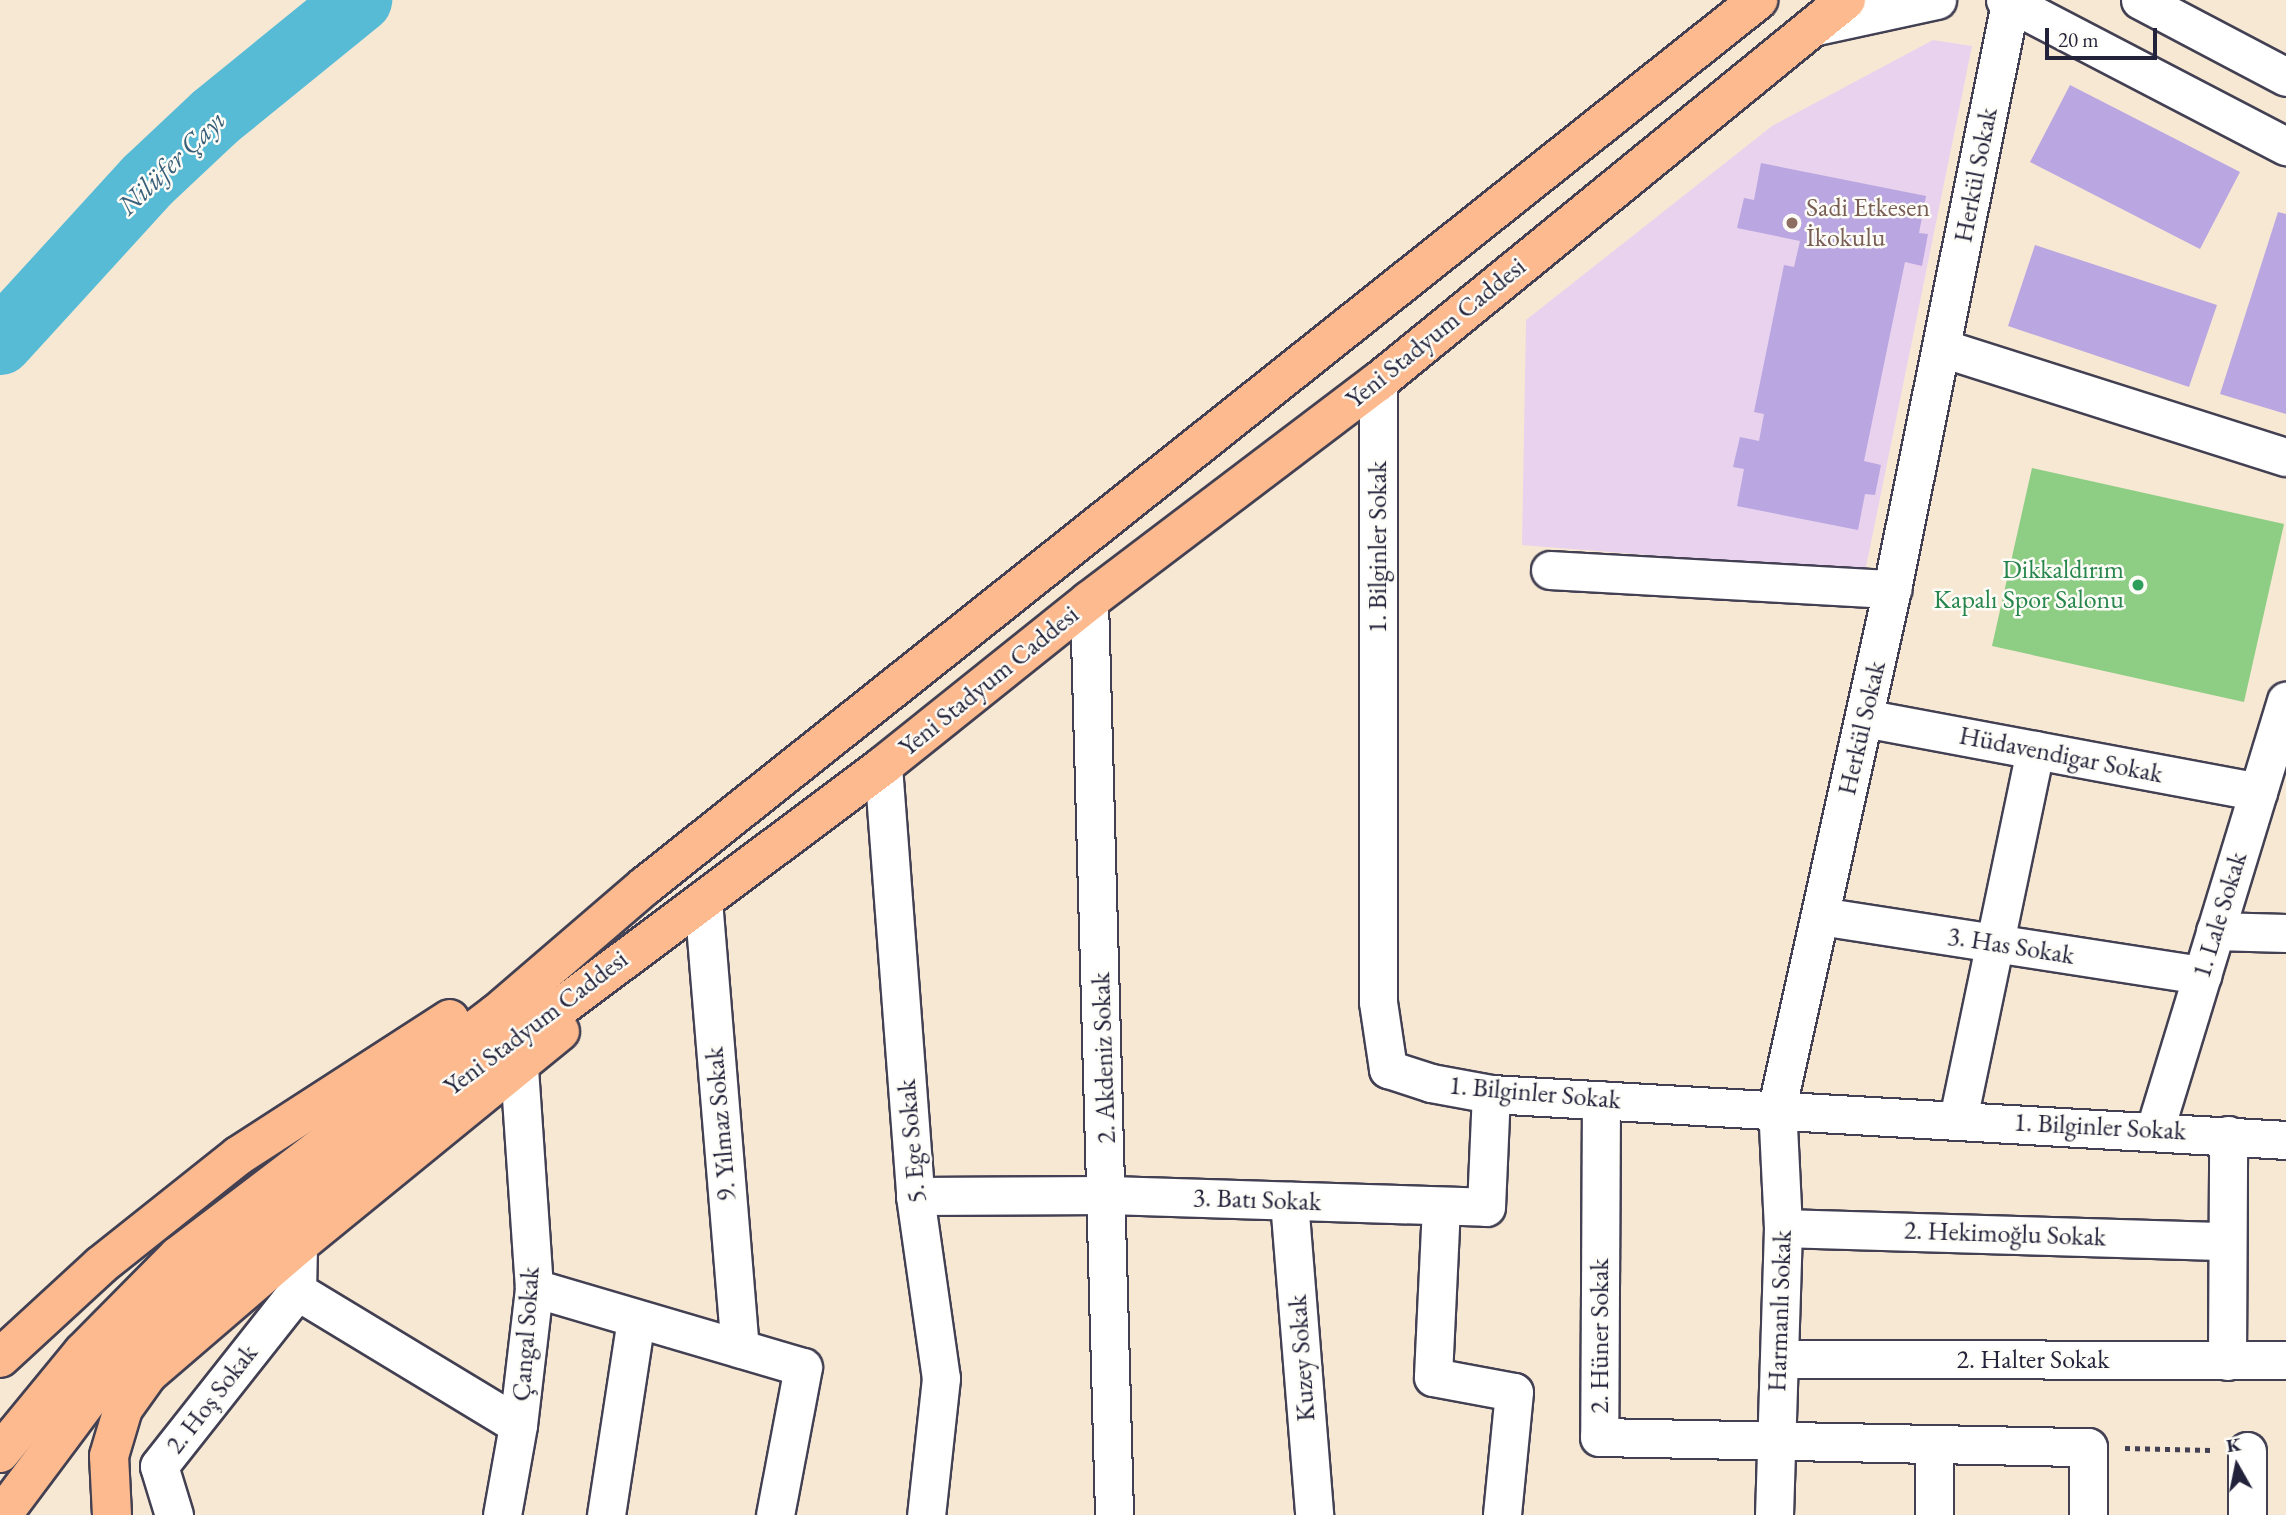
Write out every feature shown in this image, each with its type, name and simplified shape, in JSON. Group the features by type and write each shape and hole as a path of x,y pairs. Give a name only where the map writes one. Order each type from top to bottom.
{"main road":[{"name":"Yeni Stadyum Caddesi","path":"0,1453 83,1352 178,1256 496,1014 645,886 1758,0"},
{"name":"Yeni Stadyum Caddesi","path":"2,1515 124,1352 227,1257 883,766 1089,601 1378,382 1846,0"},
{"path":"0,1357 101,1265 238,1156 491,993 645,886"},
{"path":"112,1515 109,1456 123,1409 148,1374 298,1245 519,1069 703,900"}],"street":[{"path":"1712,35 1733,0"},
{"path":"1812,27 1937,0"},
{"path":"2140,0 2286,77"},
{"path":"2008,2 2286,146"},
{"name":"Herkül Sokak","path":"1777,1107 1892,589 2008,2"},
{"path":"1941,348 2286,457"},
{"name":"1. Bilginler Sokak","path":"1378,382 1378,1002 1388,1069 1431,1083 1491,1094 1777,1107 2155,1129 2286,1140"},
{"path":"1550,570 1892,589"},
{"name":"2. Akdeniz Sokak","path":"1089,601 1109,1195 1114,1515"},
{"name":"1. Lale Sokak","path":"2155,1129 2286,701"},
{"name":"Hüdavendigar Sokak","path":"1864,719 2258,792"},
{"path":"1958,1119 2035,750"},
{"name":"5. Ege Sokak","path":"883,766 915,1196 941,1378 926,1515"},
{"name":"9. Yılmaz Sokak","path":"703,900 740,1348"},
{"name":"3. Has Sokak","path":"1820,916 2202,975"},
{"path":"2215,931 2286,933"},
{"name":"Çangal Sokak","path":"502,1515 518,1425 534,1288 519,1069"},
{"name":"3. Batı Sokak","path":"915,1196 1109,1195 1486,1207 1491,1094"},
{"name":"2. Hüner Sokak","path":"1601,1101 1599,1437 1775,1440"},
{"name":"Harmanlı Sokak","path":"1774,1515 1783,1228 1777,1107"},
{"path":"2228,1135 2228,1361"},
{"name":"Kuzey Sokak","path":"1289,1201 1314,1515"},
{"path":"1441,1206 1433,1377 1514,1392 1502,1515"},
{"name":"2. Hekimoğlu Sokak","path":"1783,1228 2226,1241"},
{"path":"298,1245 297,1291 518,1425"},
{"path":"534,1288 803,1367 775,1515"},
{"name":"2. Hoş Sokak","path":"174,1515 159,1466 297,1291"},
{"path":"606,1515 635,1319"},
{"name":"2. Halter Sokak","path":"1779,1359 2286,1360"},
{"path":"1775,1440 2088,1447 2088,1515"},
{"path":"1934,1444 1934,1515"},
{"path":"2247,1451 2247,1515"}],"path":[{"path":"2088,1447 2247,1451"}],"shaded area":[{"name":"Sadi Etkesen İkokulu","path":"1933,40 1972,46 1865,572 1522,545 1526,320 1772,126"}],"green space":[{"name":"Dikkaldırım Kapalı Spor Salonu","path":"2032,468 2284,524 2244,702 1992,646"}],"building":[{"path":"2070,85 2240,172 2200,249 2030,162"},
{"path":"1761,163 1926,196 1919,233 1928,234 1922,266 1905,262 1864,461 1881,465 1875,495 1865,494 1858,530 1737,506 1744,469 1733,467 1740,437 1759,441 1764,414 1754,412 1784,265 1794,267 1800,241 1737,228 1744,198 1754,200"},
{"path":"2278,212 2286,214 2286,414 2220,394"},
{"path":"2035,245 2217,305 2189,387 2008,326"}],"waterway":[{"name":"Nilüfer Çayı","path":"0,342 148,180 215,117 359,0"}],"place":[{"name":"Sadi Etkesen İkokulu","path":"1792,223"},
{"name":"Dikkaldırım Kapalı Spor Salonu","path":"2138,585"}]}
